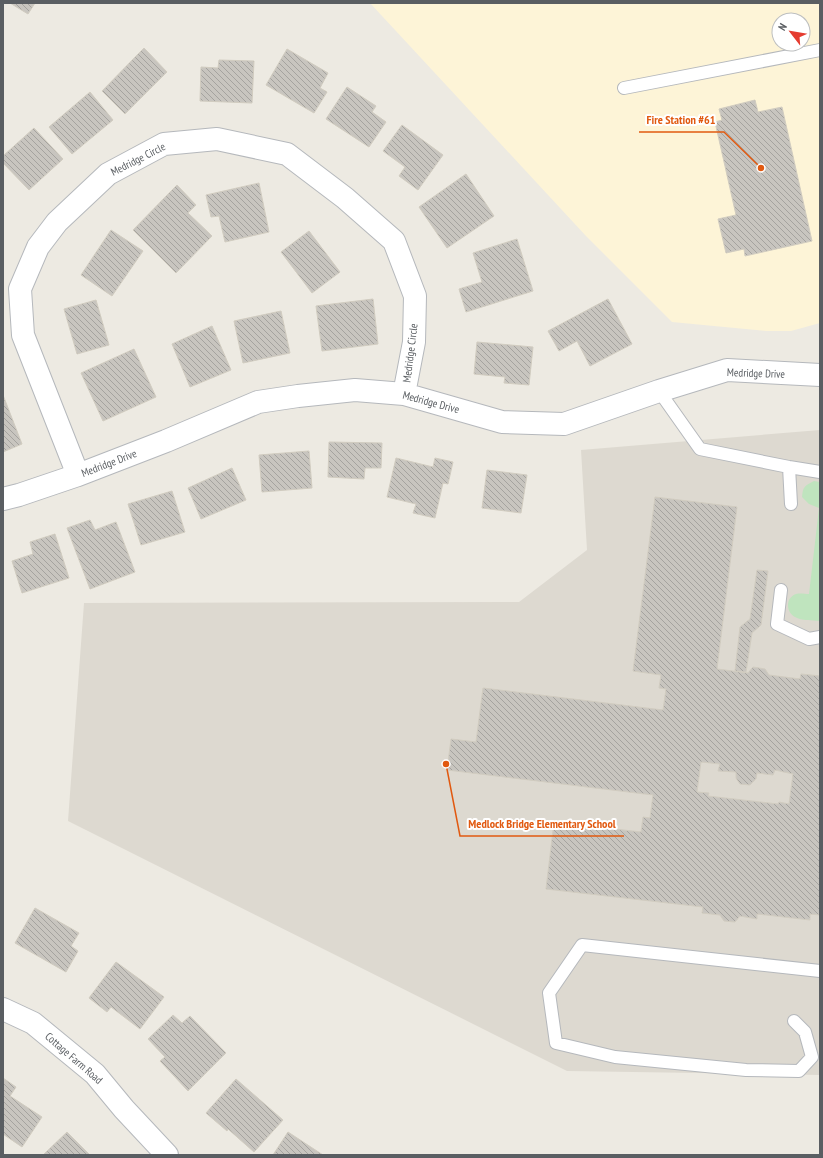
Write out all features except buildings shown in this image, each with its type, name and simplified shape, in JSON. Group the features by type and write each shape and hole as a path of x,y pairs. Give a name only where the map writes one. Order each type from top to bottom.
{"street":[{"name":"Medridge Circle","path":"78,475 23,335 20,289 38,247 57,222 108,174 164,144 217,140 287,154 345,198 394,241 415,296 414,342 404,394"},
{"name":"Medridge Drive","path":"3,498 18,495 78,475 166,441 258,402 298,396 355,390 404,394 502,422 564,424 659,391 727,370 820,376"},
{"name":"Cottage Farm Road","path":"3,1010 33,1023 95,1074 124,1109 167,1155"}],"lane":[{"path":"624,88 820,50"},
{"path":"659,391 700,449 820,472"},
{"path":"789,467 792,504"},
{"path":"780,590 777,624 809,639 820,637"},
{"path":"794,1021 805,1032 816,1058 799,1071 746,1070 615,1057 556,1043 549,993 582,945 820,970"}],"shaded area":[{"path":"370,3 820,3 820,323 791,331 766,331 672,322 586,236"},
{"path":"820,430 820,1075 567,1071 68,821 84,603 519,602 587,550 581,450"}],"green space":[{"path":"814,481 820,482 820,621 804,620 795,617 788,609 788,602 792,596 796,594 809,594 819,508 809,504 802,497 805,487"}],"place":[{"name":"Fire Station #61","path":"761,168"},
{"name":"Medlock Bridge Elementary School","path":"446,764"}]}
